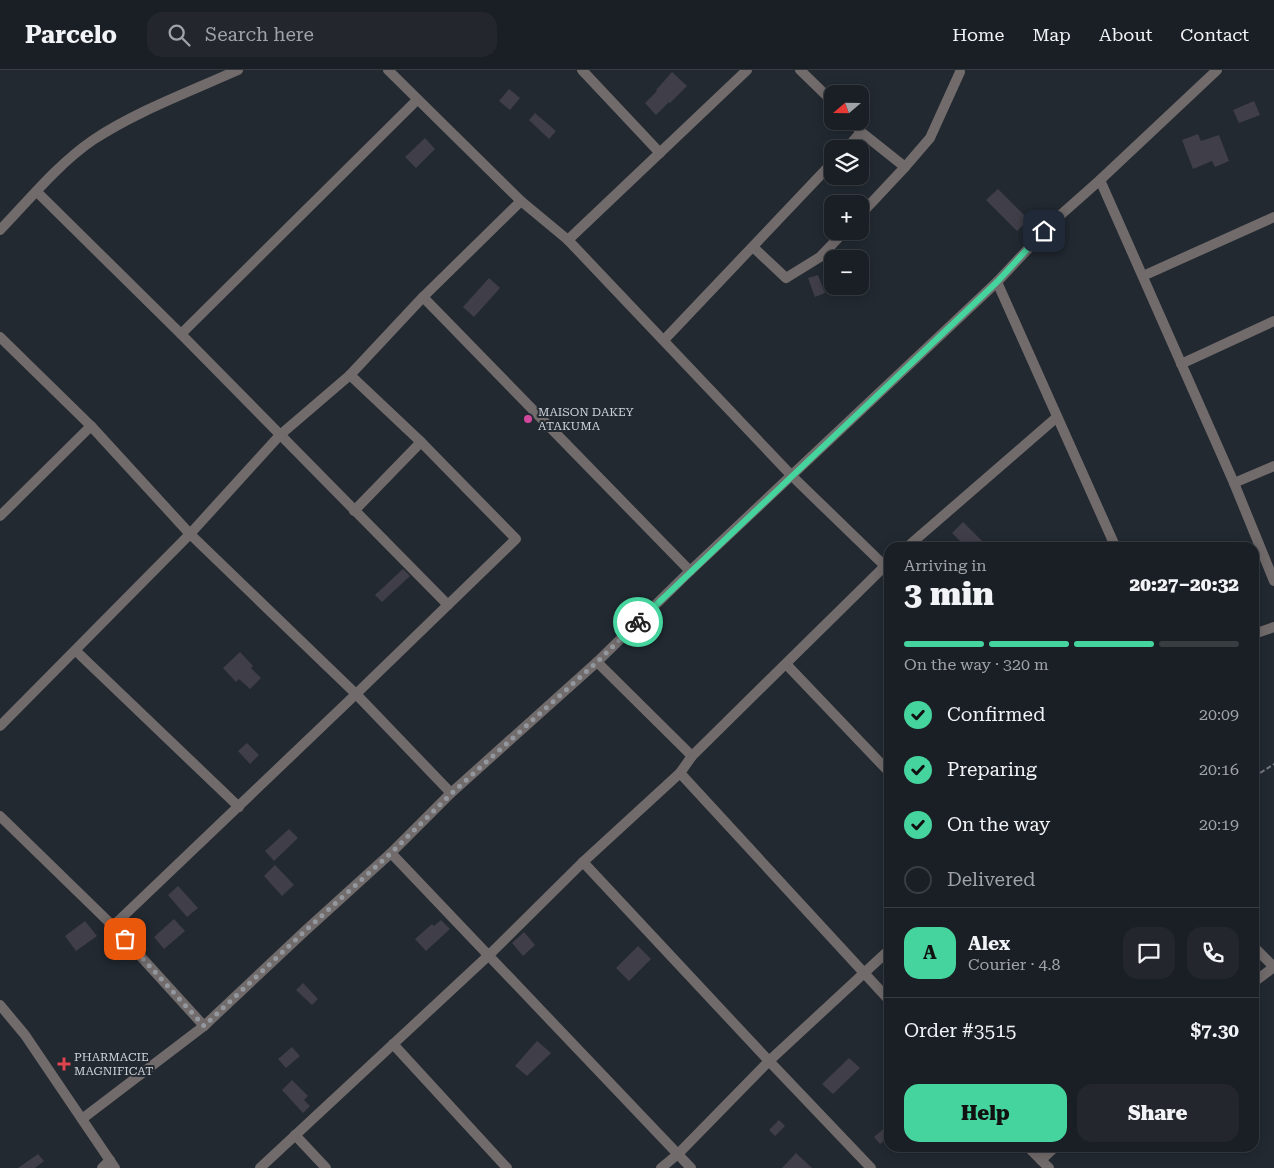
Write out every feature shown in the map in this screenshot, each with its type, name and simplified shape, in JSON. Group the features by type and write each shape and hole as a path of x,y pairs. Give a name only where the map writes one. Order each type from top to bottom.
{"street":[{"path":"0,230 65,163 92,141 122,122 238,70"},
{"path":"388,70 521,201 568,240 792,476 884,563"},
{"path":"582,70 660,153"},
{"path":"568,240 747,70"},
{"path":"800,70 824,93"},
{"path":"82,1119 204,1026 391,853 452,793 597,662 690,571 997,282 1056,219 1100,180 1213,71"},
{"path":"869,205 930,138 960,72"},
{"path":"181,334 417,100"},
{"path":"854,140 861,132 905,167"},
{"path":"664,340 824,172"},
{"path":"1100,180 1144,276 1258,542"},
{"path":"37,192 181,334 448,605"},
{"path":"0,726 190,534 280,435 350,375 423,297 521,201"},
{"path":"1144,276 1274,217"},
{"path":"753,247 786,278 820,257 836,240"},
{"path":"997,282 1113,542"},
{"path":"423,297 690,571"},
{"path":"1181,364 1274,321"},
{"path":"0,337 91,426 190,534 356,694 452,793"},
{"path":"113,926 516,539 420,442 350,375"},
{"path":"913,542 1057,418"},
{"path":"0,516 91,426"},
{"path":"354,511 420,442"},
{"path":"1234,483 1274,466"},
{"path":"1259,544 1274,581"},
{"path":"260,1168 489,955 584,862 680,773 692,756 884,569"},
{"path":"1259,632 1274,627"},
{"path":"76,651 239,807"},
{"path":"597,662 692,756"},
{"path":"786,664 884,767"},
{"path":"680,773 884,995"},
{"path":"0,816 113,926 204,1026"},
{"path":"391,853 691,1168"},
{"path":"584,862 768,1061 871,1168"},
{"path":"1259,952 1274,967 1259,978"},
{"path":"661,1168 678,1154 768,1061 884,954"},
{"path":"0,1005 25,1035 113,1164 102,1168"},
{"path":"393,1044 506,1168"},
{"path":"295,1135 326,1168"},
{"path":"1034,1152 1049,1168"},
{"path":"1041,1160 1050,1152"}],"path":[{"path":"1259,774 1274,764"}],"building":[{"path":"672,72 687,86 656,115 645,103"},
{"path":"509,89 520,98 510,110 499,101"},
{"path":"1254,101 1260,115 1239,123 1233,110"},
{"path":"535,113 556,131 549,139 529,120"},
{"path":"1198,134 1201,141 1219,135 1229,161 1215,167 1212,161 1193,169 1182,140"},
{"path":"425,138 435,149 416,168 405,157"},
{"path":"998,189 1029,220 1017,231 986,200"},
{"path":"818,275 824,293 815,297 808,278"},
{"path":"489,278 500,288 474,317 463,307"},
{"path":"963,522 983,542 961,542 952,533"},
{"path":"403,569 410,576 382,602 375,595"},
{"path":"240,652 261,678 250,689 239,679 236,682 223,668"},
{"path":"247,743 259,755 250,764 238,751"},
{"path":"289,829 298,838 274,861 265,851"},
{"path":"275,865 294,885 282,896 264,876"},
{"path":"178,886 198,908 187,917 168,895"},
{"path":"174,919 185,931 164,949 154,937"},
{"path":"441,920 450,929 426,951 415,939 432,924 434,926"},
{"path":"85,921 97,936 76,951 65,936"},
{"path":"524,932 535,945 523,956 512,943"},
{"path":"638,946 651,959 629,981 616,968"},
{"path":"303,983 318,999 312,1005 296,990"},
{"path":"537,1041 551,1053 527,1076 515,1066"},
{"path":"292,1047 300,1056 286,1068 278,1059"},
{"path":"849,1058 860,1068 833,1094 822,1084"},
{"path":"292,1080 308,1096 304,1100 310,1106 303,1113 282,1090"},
{"path":"779,1120 785,1126 775,1136 769,1130"},
{"path":"884,1128 884,1141 880,1144 874,1137"},
{"path":"796,1153 812,1168 782,1168"},
{"path":"38,1154 44,1161 35,1168 18,1168"}],"way so far":[{"path":"125,939 204,1026 391,853 452,793 597,662 638,622"}],"place":[{"name":"MAISON DAKEY ATAKUMA","path":"528,419"},
{"name":"PHARMACIE MAGNIFICAT","path":"64,1064"}],"route":[{"path":"638,622 997,282 1044,231"}]}
